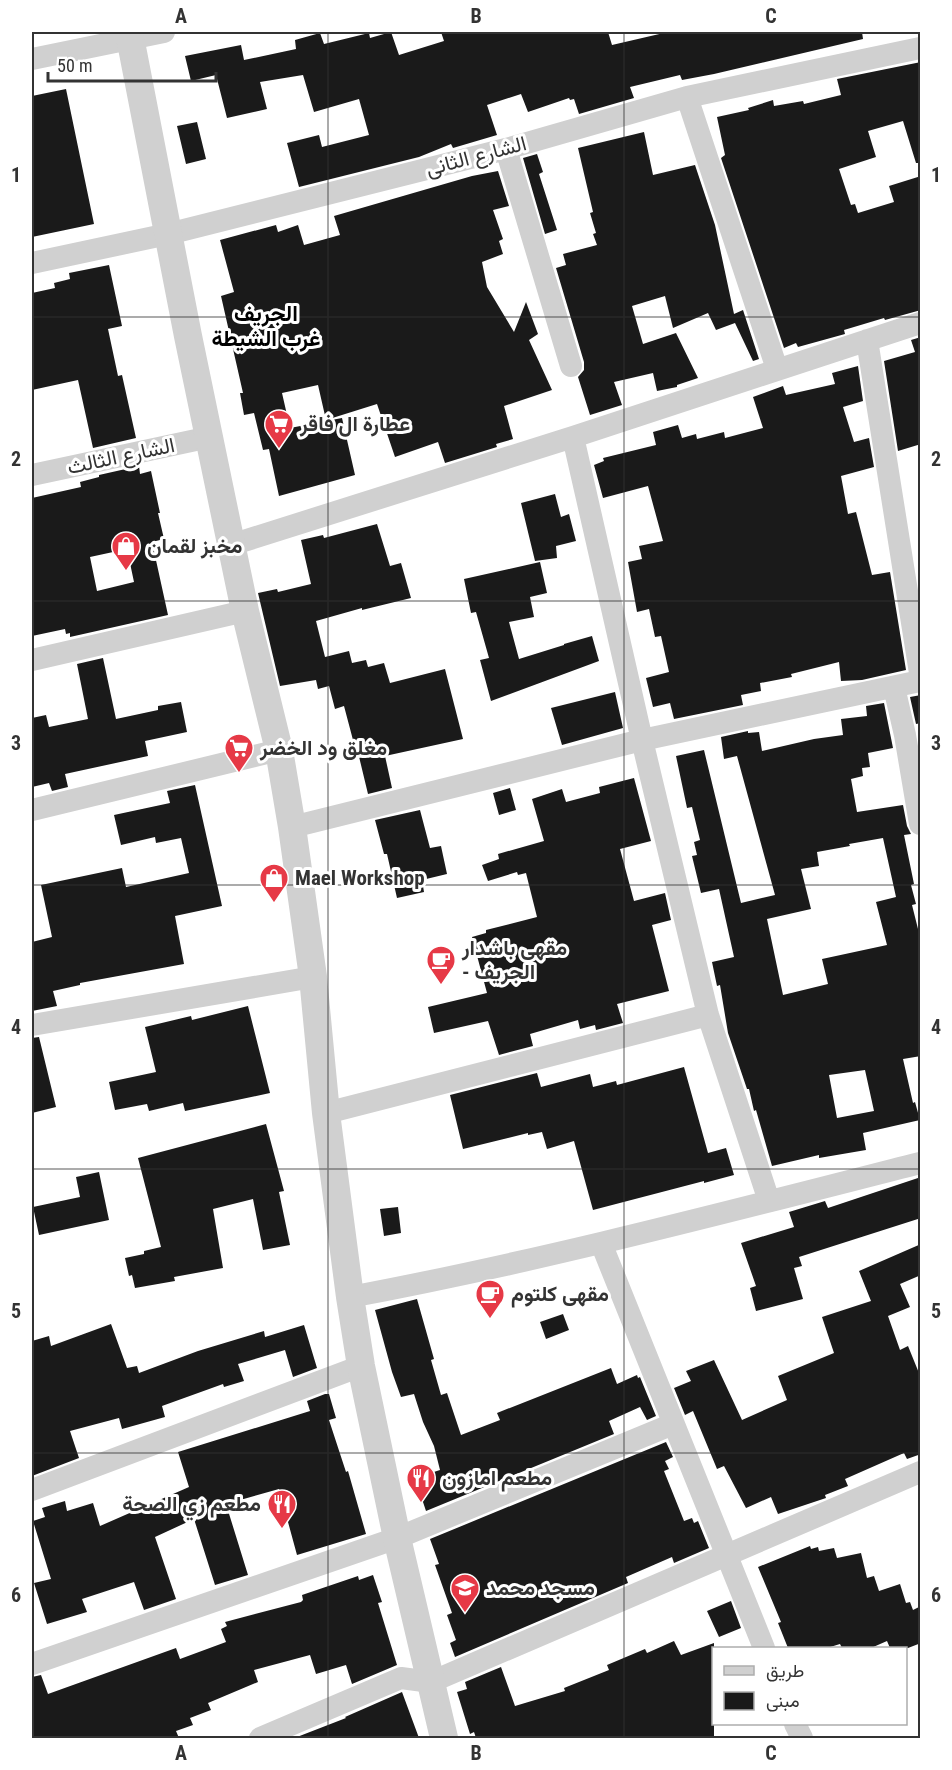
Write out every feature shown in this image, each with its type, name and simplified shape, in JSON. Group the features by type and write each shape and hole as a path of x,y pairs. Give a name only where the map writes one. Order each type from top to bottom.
{"street":[{"path":"32,59 130,35 164,32"},
{"path":"130,35 244,611 279,750 313,977 326,1113 361,1366 397,1538 444,1738"},
{"name":"الشارع الثانى","path":"32,263 168,234 506,149 687,97 921,48"},
{"path":"687,97 777,369"},
{"path":"506,149 571,366"},
{"path":"231,545 573,437 921,323"},
{"path":"867,340 921,673"},
{"name":"الشارع الثالث","path":"32,475 210,437"},
{"path":"573,437 708,1015 769,1201"},
{"path":"32,660 244,611"},
{"path":"292,827 642,740 921,681"},
{"path":"894,687 916,771 921,824"},
{"path":"32,810 279,750"},
{"path":"32,1025 313,977"},
{"path":"326,1113 708,1015"},
{"path":"350,1297 601,1243 921,1163"},
{"path":"601,1243 764,1647"},
{"path":"32,1490 361,1366"},
{"path":"32,1664 397,1538 673,1424"},
{"path":"260,1738 401,1678 431,1682 921,1472"}],"building":[{"path":"391,32 399,55 444,41 441,32 608,32 612,45 668,32 862,32 863,39 714,74 682,80 680,75 630,87 634,98 579,114 574,99 569,98 528,112 521,94 487,105 497,135 453,148 451,144 419,157 299,187 287,143 319,135 322,147 369,135 359,99 314,112 303,75 260,82 267,109 227,118 216,75 191,81 185,56 241,45 244,60 296,49 295,40 320,33 324,44 369,33 370,38"},
{"path":"921,62 921,163 916,163 903,121 868,131 876,157 839,169 851,205 855,204 858,213 894,202 889,186 921,176 921,310 844,330 845,334 798,347 796,343 784,348 721,158 725,155 717,117 749,110 748,108 773,100 774,106 803,101 804,104 841,95 837,79"},
{"path":"66,89 94,224 32,237 32,96"},
{"path":"197,122 206,159 186,164 177,126"},
{"path":"644,132 653,175 695,165 715,225 734,314 743,310 759,359 753,361 735,323 716,330 708,313 673,328 665,296 632,306 643,344 676,333 698,378 677,385 677,387 657,391 653,373 614,382 622,405 590,415 578,377 584,370 584,362 556,268 566,265 563,254 597,245 590,213 593,212 578,148"},
{"path":"537,154 543,172 539,174 557,230 545,234 523,158"},
{"path":"498,171 509,206 493,210 503,239 499,241 503,254 482,262 487,287 514,332 526,302 538,334 529,340 552,390 504,406 513,439 496,444 497,447 445,463 438,442 395,457 377,404 326,420 318,385 282,393 290,428 342,418 355,475 279,496 269,449 263,450 254,413 244,415 240,393 243,393 221,296 234,292 220,240 276,225 278,232 298,225 304,245 340,235 334,216 472,176"},
{"path":"109,265 122,326 108,329 118,376 122,375 136,438 93,448 78,380 32,390 32,293 55,288 54,283 70,279 69,273"},
{"path":"921,337 921,444 898,451 884,361 915,352 911,340"},
{"path":"858,366 863,401 843,407 854,442 869,438 874,467 841,476 848,514 856,512 872,575 890,572 906,670 862,680 841,681 839,662 791,674 792,677 760,683 761,691 741,695 743,705 674,719 670,703 653,707 646,678 669,672 661,636 655,637 649,609 637,612 628,562 642,559 639,546 663,541 648,486 603,498 594,465 604,461 603,458 656,445 653,432 678,425 682,438 696,434 697,439 724,432 725,438 763,428 753,397 783,386 786,395 835,384 832,373"},
{"path":"139,466 140,474 151,471 164,539 152,542 168,615 70,637 70,633 66,634 65,629 32,636 32,498 81,487 80,482 99,477 99,475","holes":["127,549 134,582 97,591 90,557"]},
{"path":"555,494 561,517 569,514 576,541 556,546 557,558 535,561 521,503"},
{"path":"377,524 390,566 401,563 411,598 362,610 362,608 316,621 325,657 349,651 352,663 366,660 368,667 384,663 390,683 445,669 463,739 385,756 392,788 368,794 344,706 335,709 329,686 318,689 316,680 280,686 258,593 277,589 278,592 311,584 301,540 323,535 324,538"},
{"path":"540,562 547,593 530,597 534,617 509,622 519,659 592,636 599,661 491,701 480,660 489,658 476,612 471,613 464,579"},
{"path":"103,658 116,719 158,710 158,706 181,702 187,732 145,741 148,756 65,774 68,787 52,791 49,783 32,787 32,718 46,715 49,727 88,719 77,664"},
{"path":"615,692 623,728 562,745 551,708"},
{"path":"921,695 921,723 916,724 910,697"},
{"path":"884,703 893,748 868,753 870,767 862,768 863,776 851,779 857,812 903,805 911,834 904,835 914,884 911,885 916,904 912,905 921,941 921,1056 903,1059 913,1103 915,1102 920,1120 863,1133 866,1150 819,1158 819,1155 772,1166 756,1110 754,1111 749,1089 747,1089 728,1033 720,985 717,986 712,962 734,957 719,889 701,893 692,856 697,855 694,842 700,840 692,807 687,808 676,756 704,750 741,903 775,895 737,756 724,759 721,737 748,731 748,733 759,732 762,751 843,735 841,719 867,716 866,706","holes":["883,838 896,897 876,902 887,945 822,959 828,984 783,995 767,919 811,909 801,869 819,866 817,852","865,1070 874,1111 837,1118 829,1075"]},
{"path":"634,778 651,841 620,849 634,901 665,893 671,920 652,925 669,991 617,1004 623,1023 596,1030 595,1025 580,1029 578,1020 530,1034 533,1046 499,1055 488,1021 434,1033 428,1007 487,993 472,937 486,933 486,930 537,917 526,873 518,875 517,872 488,881 482,865 499,859 498,854 544,841 532,799 562,789 566,802 600,793 599,787"},
{"path":"195,785 222,906 175,916 184,964 80,983 80,985 53,991 57,1006 32,1011 32,942 52,937 41,885 122,868 126,887 189,873 181,838 156,843 155,837 121,845 114,815 170,803 167,791"},
{"path":"510,788 516,810 499,815 493,793"},
{"path":"420,810 430,848 441,846 447,874 422,880 424,892 397,898 387,854 384,854 375,820"},
{"path":"248,1006 270,1093 185,1111 183,1103 149,1111 147,1104 115,1110 109,1082 156,1072 145,1027 191,1016 192,1020"},
{"path":"39,1037 56,1107 32,1113 32,1038"},
{"path":"684,1067 708,1153 726,1148 734,1175 593,1210 574,1141 547,1149 542,1132 528,1135 528,1133 463,1149 450,1095 537,1073 541,1087 590,1074 593,1087 616,1081 617,1085"},
{"path":"266,1124 284,1191 279,1192 290,1245 263,1250 253,1199 213,1209 223,1268 174,1277 175,1281 135,1288 132,1275 129,1276 125,1258 161,1247 138,1158"},
{"path":"99,1172 109,1220 39,1235 33,1207 80,1197 76,1177"},
{"path":"921,1177 921,1218 799,1257 802,1266 794,1268 803,1299 756,1311 750,1288 756,1286 741,1243 794,1227 789,1212 825,1201 828,1208"},
{"path":"398,1207 401,1233 384,1236 380,1209"},
{"path":"921,1244 921,1275 900,1284 910,1307 888,1316 900,1350 908,1346 921,1378 921,1454 907,1459 904,1453 845,1479 848,1486 825,1495 826,1498 778,1514 771,1497 746,1508 724,1466 717,1469 693,1411 685,1415 674,1388 691,1381 686,1371 714,1360 742,1420 787,1400 778,1376 834,1353 822,1317 871,1301 859,1271"},
{"path":"417,1299 434,1359 431,1360 441,1395 447,1393 461,1435 500,1420 497,1413 611,1368 617,1384 637,1375 638,1378 640,1377 656,1416 647,1420 640,1407 609,1421 614,1434 426,1511 415,1478 440,1470 434,1446 414,1394 401,1397 375,1310"},
{"path":"563,1314 569,1330 546,1339 540,1322"},
{"path":"111,1324 127,1368 137,1366 139,1373 198,1351 264,1331 265,1337 304,1325 317,1368 293,1377 285,1350 238,1364 244,1381 224,1387 223,1384 162,1406 165,1417 122,1429 119,1418 70,1431 79,1458 32,1476 32,1341 49,1336 51,1346"},
{"path":"329,1394 336,1418 329,1420 346,1472 348,1471 366,1534 297,1555 279,1489 226,1504 248,1575 215,1585 194,1519 155,1537 176,1599 144,1610 134,1582 82,1599 87,1612 47,1624 34,1583 51,1579 33,1521 45,1517 42,1508 65,1501 67,1511 93,1503 100,1526 189,1487 178,1452 310,1411 307,1401"},
{"path":"666,1442 673,1457 665,1461 669,1469 664,1471 684,1521 692,1518 694,1523 698,1521 709,1548 674,1563 672,1557 626,1577 628,1583 455,1657 450,1643 456,1640 447,1615 452,1613 435,1565 439,1564 430,1539"},
{"path":"810,1546 811,1549 818,1547 819,1551 834,1548 837,1558 861,1553 867,1578 874,1576 879,1591 900,1584 906,1603 910,1602 913,1610 921,1606 921,1643 908,1648 890,1647 887,1641 873,1647 842,1647 840,1644 830,1647 788,1647 778,1623 781,1622 758,1567"},
{"path":"373,1575 382,1602 378,1603 397,1665 352,1684 346,1665 316,1674 310,1655 254,1670 258,1682 208,1703 211,1710 190,1718 193,1725 176,1731 179,1738 32,1738 32,1677 41,1675 48,1694 176,1648 180,1659 226,1642 221,1629 227,1626 225,1622 301,1602 302,1595 358,1576 359,1580"},
{"path":"731,1601 741,1628 719,1637 707,1611"},
{"path":"674,1641 681,1655 714,1643 712,1647 712,1725 714,1725 714,1738 476,1738 474,1732 470,1734 457,1692 467,1689 465,1682 501,1667 515,1706 565,1691 564,1688 609,1670 607,1665 645,1649 647,1653"},
{"path":"402,1692 419,1738 297,1737 346,1718"}],"place":[{"name":"عطارة ال فاقر","path":"279,450"},
{"name":"مخبز لقمان","path":"126,572"},
{"name":"مغلق ود الخضر","path":"239,774"},
{"name":"Mael Workshop","path":"274,904"},
{"name":"مقهى باشدار - الجريف","path":"441,986"},
{"name":"مقهى كلتوم","path":"490,1320"},
{"name":"مطعم امازون","path":"421,1504"},
{"name":"مطعم زي الصحة","path":"282,1530"},
{"name":"مسجد محمد","path":"465,1614"}],"district":[{"name":"الجريف غرب الشيطة","path":"266,326"}]}
